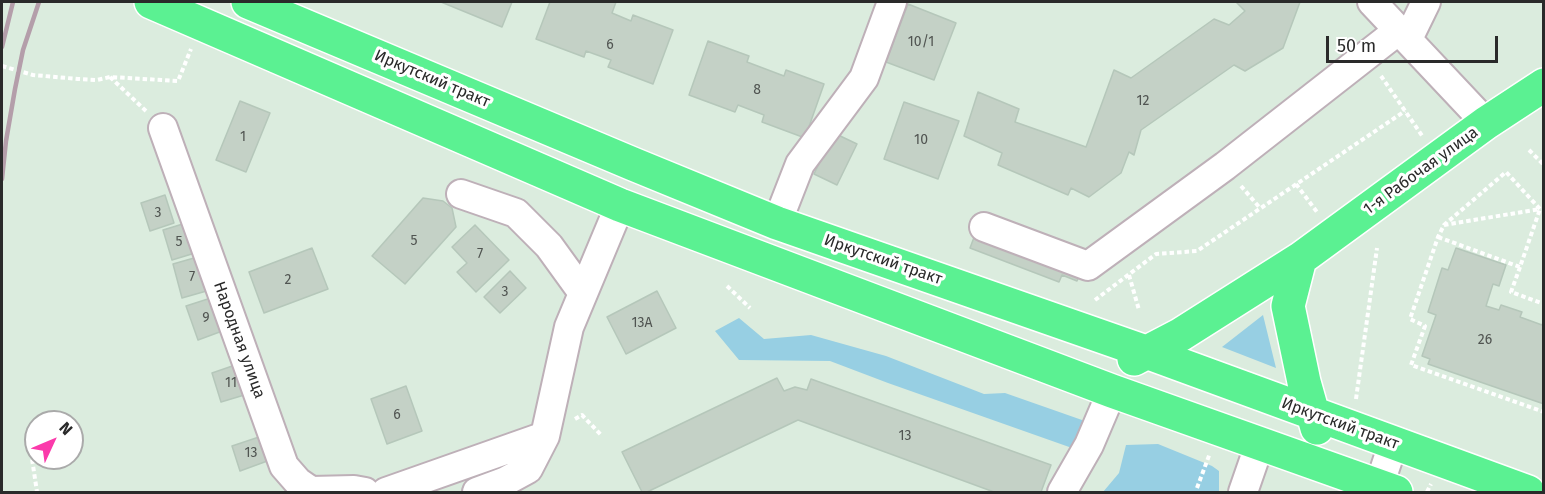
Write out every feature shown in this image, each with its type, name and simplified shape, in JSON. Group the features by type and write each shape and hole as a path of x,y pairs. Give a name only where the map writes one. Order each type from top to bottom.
{"main road":[{"path":"151,2 620,205 1101,387 1384,490"},
{"name":"Иркутский тракт","path":"248,2 633,165 777,223 1146,352 1528,492"},
{"name":"1-я Рабочая улица","path":"1101,387 1146,352 1180,335 1300,260 1486,123 1544,85"},
{"path":"1300,260 1288,306 1304,382 1327,468"}],"street":[{"path":"777,223 800,164 864,78 892,2"},
{"path":"1372,2 1486,123"},
{"path":"984,227 1088,266 1225,166 1367,55 1404,34 1426,2"},
{"name":"Народная улица","path":"163,128 284,466 298,482 311,491 365,492"},
{"path":"461,194 516,213 549,246 583,293"},
{"path":"477,492 504,482 528,469 545,436 568,327 620,205"},
{"path":"1062,492 1089,445 1101,387"},
{"path":"386,492 545,436"},
{"path":"1243,492 1260,443"},
{"path":"1384,490 1393,444"}],"path":[{"path":"2,66 33,75 97,80 110,77 178,81 193,45"},
{"path":"1367,55 1423,137"},
{"path":"110,77 163,128"},
{"path":"1095,300 1156,254 1197,251 1405,111"},
{"path":"1529,150 1544,165"},
{"path":"1540,209 1506,171 1444,225 1410,319 1425,326 1411,365 1544,412"},
{"path":"1296,184 1318,214"},
{"path":"1444,225 1540,209"},
{"path":"1540,209 1511,292 1544,304"},
{"path":"1438,237 1520,267"},
{"path":"1356,399 1377,248"},
{"path":"1130,275 1139,310"},
{"path":"728,286 750,308"},
{"path":"1197,488 1210,454"},
{"path":"34,470 37,492"}],"shaded area":[{"path":"1263,315 1276,368 1222,347"},
{"path":"739,318 764,339 811,335 886,356 984,394 1005,393 1082,420 1083,432 1072,448 830,361 739,360 715,331"},
{"path":"1158,444 1219,471 1219,492 1103,492 1119,473 1126,445"}],"building":[{"path":"441,2 512,2 502,27"},
{"path":"550,2 616,2 612,13 631,21 633,15 673,30 653,84 608,67 611,60 586,51 584,57 536,39"},
{"path":"1236,2 1300,2 1283,48 1245,71 1234,65 1141,130 1134,155 1129,152 1121,173 1089,197 1071,188 1068,195 998,165 1002,153 964,136 978,92 1019,109 1015,122 1086,147 1114,70 1131,78 1214,19 1229,25 1245,11"},
{"path":"908,4 956,23 934,80 886,62"},
{"path":"708,41 749,56 747,62 784,76 786,70 824,84 805,138 762,122 764,115 738,105 735,112 689,95"},
{"path":"240,101 270,113 246,172 216,160"},
{"path":"904,102 959,121 938,179 884,159"},
{"path":"834,133 857,144 837,185 814,174"},
{"path":"165,195 174,223 150,231 141,203"},
{"path":"423,198 443,201 452,208 456,227 405,284 372,256"},
{"path":"186,223 195,253 172,260 163,230"},
{"path":"475,225 509,260 476,292 457,272 467,263 452,247"},
{"path":"976,232 1081,272 1077,281 1062,275 1059,282 970,248"},
{"path":"312,248 328,289 264,313 249,272"},
{"path":"1456,248 1506,265 1499,286 1493,284 1486,306 1499,310 1501,305 1522,312 1520,317 1542,325 1544,320 1544,404 1428,364 1430,359 1422,356 1436,315 1428,312 1442,268 1448,270"},
{"path":"201,256 210,290 182,298 173,264"},
{"path":"510,271 526,288 500,313 484,297"},
{"path":"657,291 676,328 626,354 607,317"},
{"path":"214,297 225,330 198,340 186,306"},
{"path":"241,363 251,393 221,402 212,373"},
{"path":"777,378 784,391 795,387 807,390 811,379 1051,465 1041,492 994,492 798,420 647,492 642,492 622,452"},
{"path":"406,386 422,431 387,444 371,399"},
{"path":"262,436 270,460 240,471 232,446"}],"railway":[{"path":"2,47 13,2"},
{"path":"2,179 6,141 23,50 39,2"}]}
